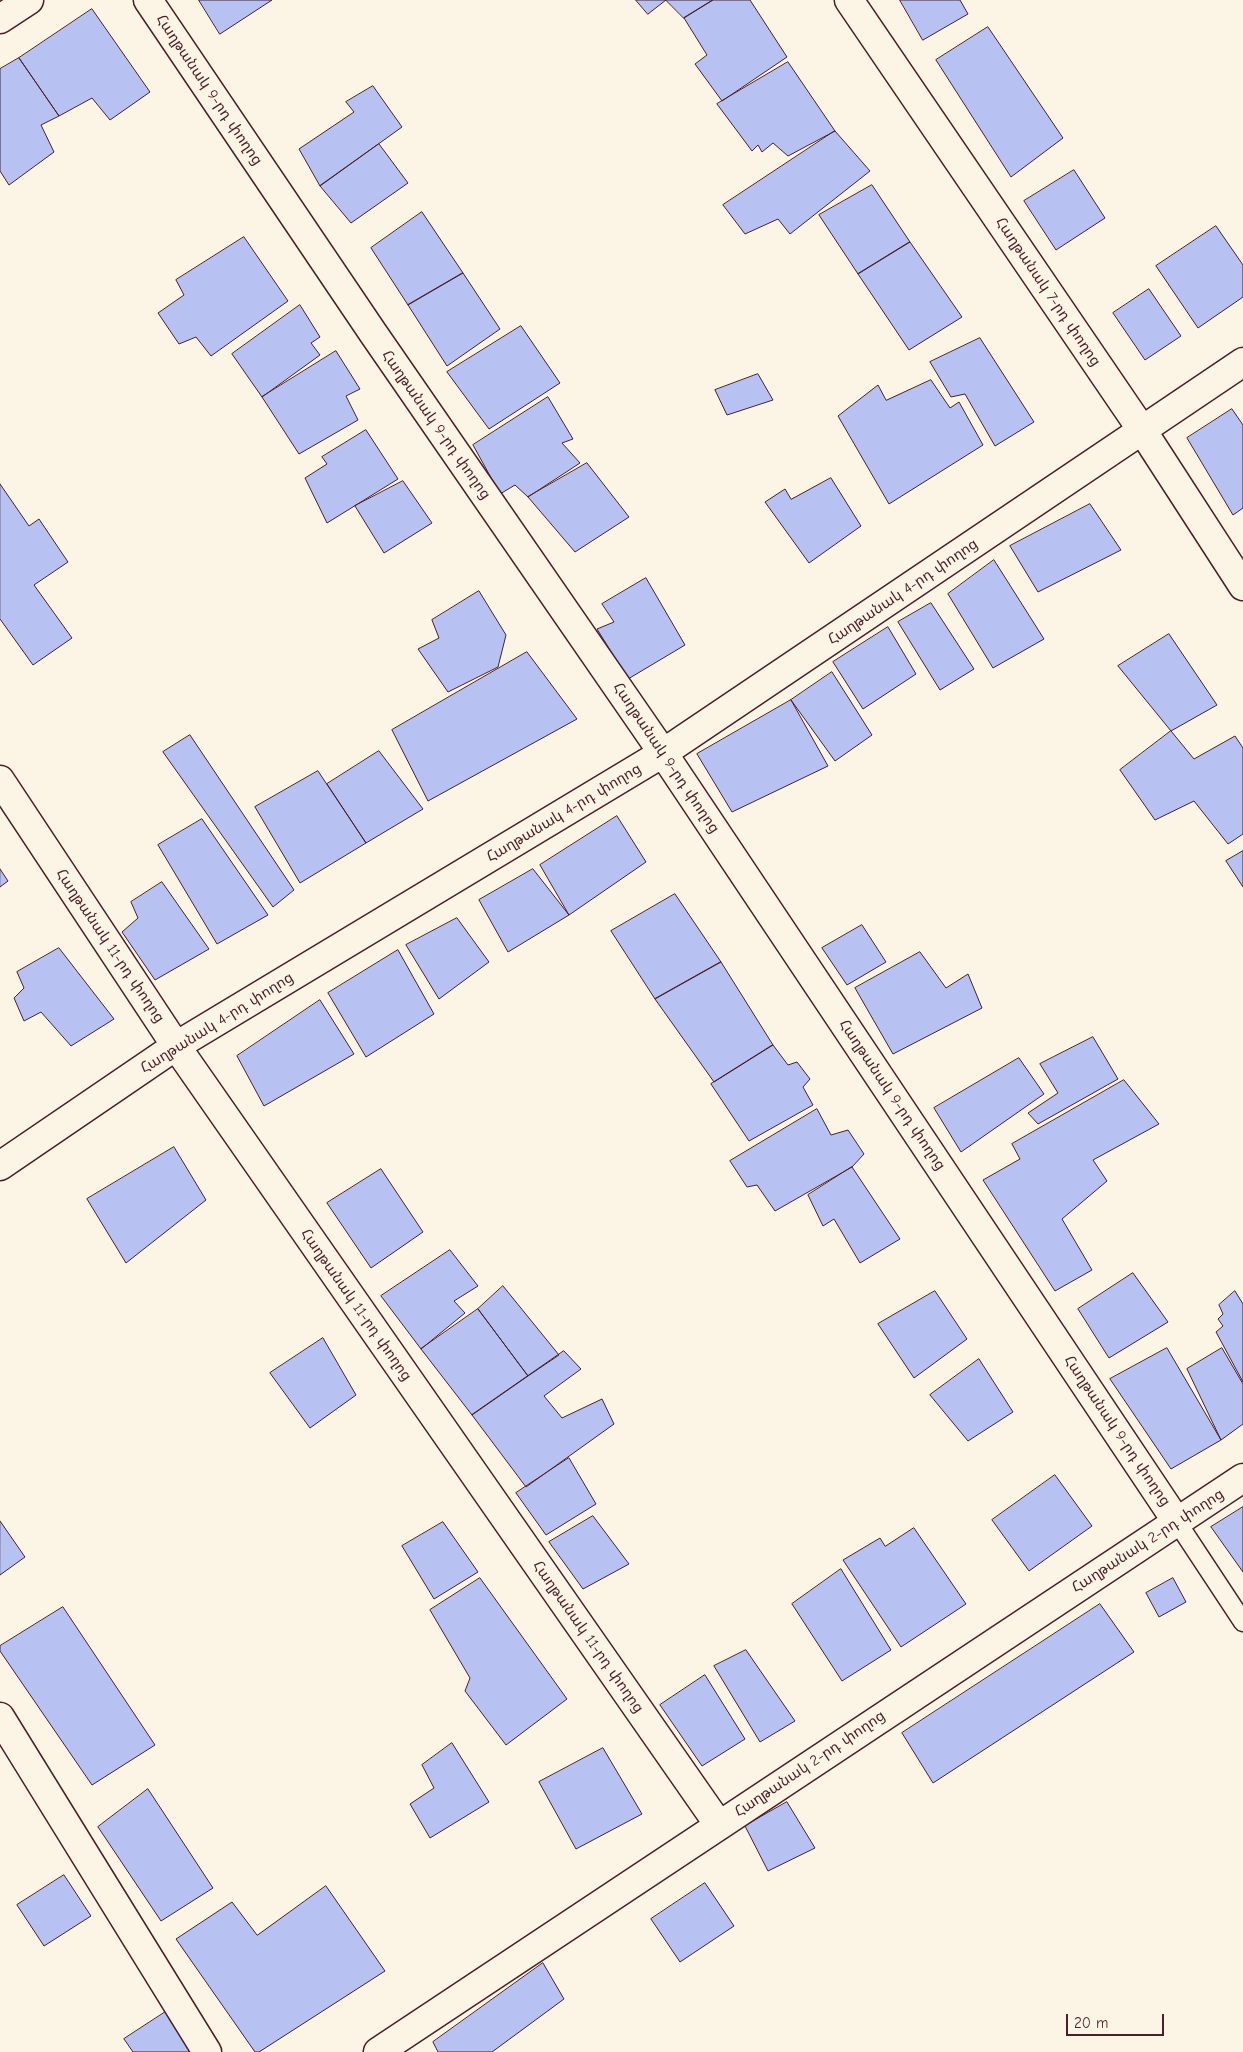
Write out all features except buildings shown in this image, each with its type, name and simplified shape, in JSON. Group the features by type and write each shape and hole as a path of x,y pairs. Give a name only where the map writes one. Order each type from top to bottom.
{"street":[{"path":"0,19 29,0"},
{"name":"Հաղթանակ 9-րդ փողոց","path":"148,0 373,333 663,753 1177,1522"},
{"name":"Հաղթանակ 7-րդ փողոց","path":"849,0 1142,430 1243,586"},
{"name":"Հաղթանակ 4-րդ փողոց","path":"0,1166 176,1046 663,753 1243,362"},
{"name":"Հաղթանակ 11-րդ փողոց","path":"0,780 176,1046 719,1825"},
{"name":"Հաղթանակ 2-րդ փողոց","path":"378,2052 1243,1478"},
{"path":"0,1717 207,2052"}],"lane":[{"path":"1177,1522 1243,1622"}]}
